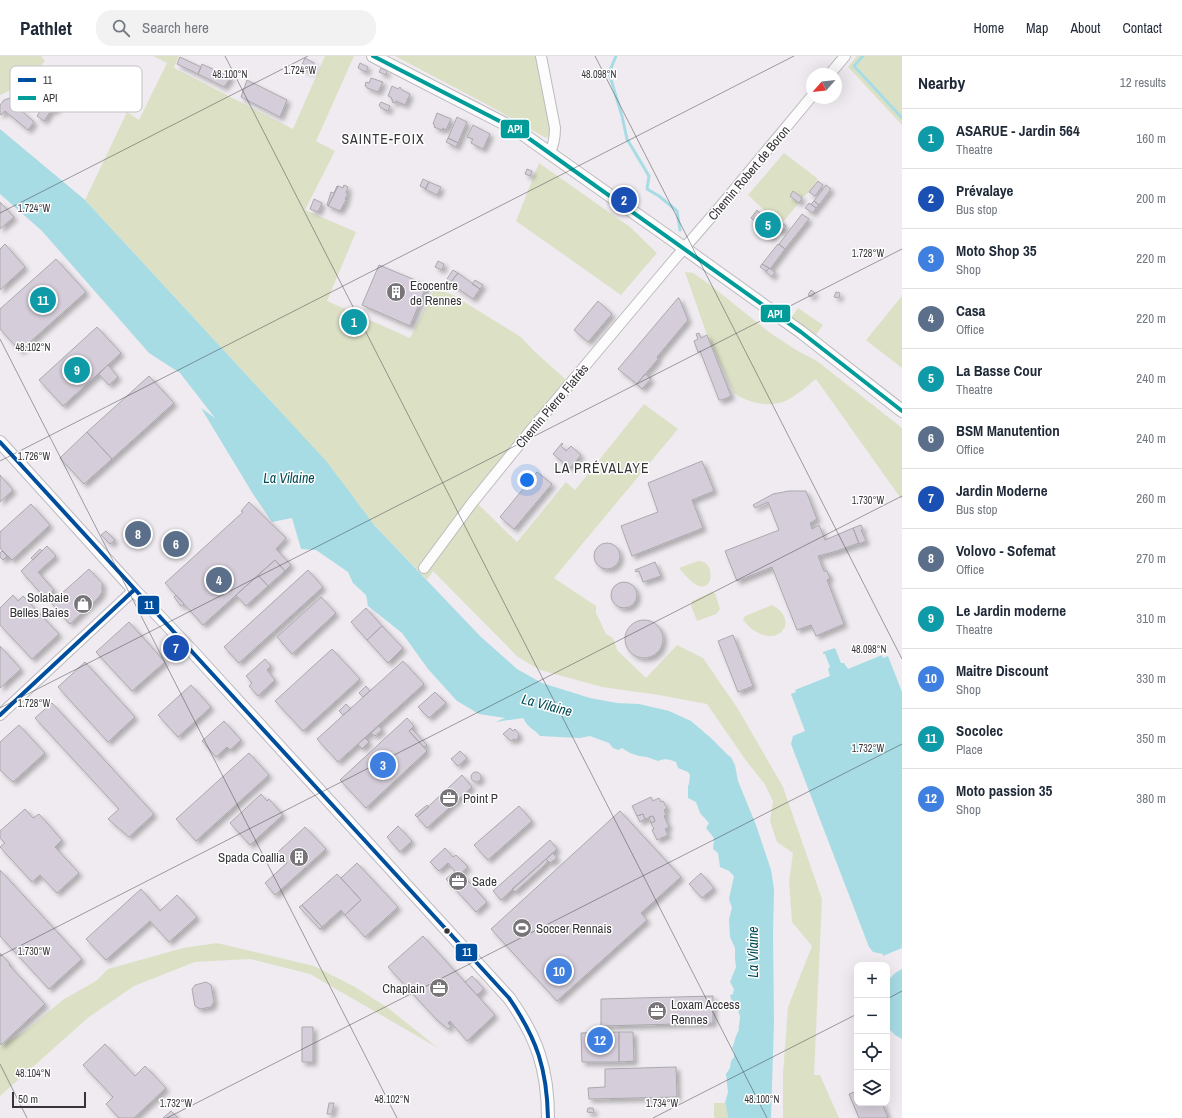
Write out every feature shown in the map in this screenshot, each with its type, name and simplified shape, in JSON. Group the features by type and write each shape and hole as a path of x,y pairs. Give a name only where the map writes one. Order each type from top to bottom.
{"street":[{"path":"373,56 517,130 549,154 685,248 801,332 902,411"},
{"path":"541,56 555,128 555,138 549,154"},
{"path":"835,68 845,56"},
{"name":"Chemin Robert de Boron","path":"685,248 806,103"},
{"name":"Chemin Pierre Flatrès","path":"424,568 472,503 531,430 685,248"},
{"path":"0,442 508,998 524,1018 540,1056 546,1084 548,1118"},
{"path":"0,715 134,590"}],"green space":[{"path":"0,56 41,56 45,61 41,66 10,66 10,90 0,95"},
{"path":"153,56 179,56 174,67 176,69 293,129 325,56 354,56 316,141 335,151 305,210 356,232 327,301 410,338 435,288 453,295 521,337 533,350 575,388 477,503 517,542 566,482 575,490 644,404 678,429 554,578 596,606 596,613 606,634 613,638 617,650 646,678 677,645 703,658 738,709 783,787 822,899 814,1075 820,1075 839,1118 783,1118 783,1074 788,1007 812,946 792,922 789,881 793,853 777,842 770,821 773,801 764,783 747,762 707,704 659,695 602,687 540,670 518,657 433,571 427,580 375,526 278,409 85,200 127,112 139,120 167,63"},
{"path":"395,56 537,56 551,134 546,138 486,104"},
{"path":"857,56 902,56 902,125 848,67"},
{"path":"784,153 818,179 809,192 802,198 793,191 790,196 799,203 782,223 765,211 748,195"},
{"path":"539,163 630,227 657,253 621,295 516,221"},
{"path":"685,272 693,273 769,332 796,350 817,361 902,428 902,500 816,379 794,396 777,403 762,404 747,400 734,393 707,335"},
{"path":"902,296 902,368 866,340"},
{"path":"798,308 823,325 815,336 791,318"},
{"path":"702,561 707,564 711,573 710,581 706,585 702,586 698,586 694,583 679,568"},
{"path":"712,592 715,593 720,609 716,614 697,621 691,606 692,601"},
{"path":"772,605 781,611 785,620 785,627 779,634 774,636 763,635 753,630 745,623 743,619 745,616"},
{"path":"217,943 314,966 355,987 388,1008 438,1048 310,974 250,959 195,962 134,986 89,1017 0,1096 0,1046 25,1031 64,999 96,981 108,969 183,948"},
{"path":"714,1103 725,1103 728,1118 714,1118"}],"water":[{"name":"La Vilaine","path":"0,129 85,200 327,462 375,526 481,637 517,669 542,683 590,698 617,703 639,704 669,711 691,721 731,757 735,765 738,781 756,825 771,870 774,889 774,1021 771,1118 728,1118 725,1103 728,1092 726,1074 734,1057 732,1048 739,1030 740,1017 730,995 733,994 734,989 730,982 736,967 735,948 730,937 729,919 732,908 729,899 734,876 729,871 720,867 718,853 713,849 714,838 706,828 709,823 700,813 696,802 688,798 690,775 688,772 678,768 676,762 674,761 665,759 658,761 630,753 622,748 618,750 613,748 609,743 590,736 580,738 540,736 523,718 495,722 505,718 479,714 457,701 428,669 402,633 368,606 366,595 353,583 348,572 316,550 301,549 292,518 272,522 253,494 201,408 215,418 180,373 149,353 42,231 0,194"},
{"path":"835,648 841,663 844,663 848,669 882,655 883,658 888,656 902,692 902,948 883,956 883,954 873,952 869,947 791,744 793,736 805,731 791,694 796,692 795,690 830,676 828,669 830,667 823,652"},
{"path":"902,969 902,1039 890,1030 890,979 895,973"}],"building":[{"path":"180,57 201,67 198,74 177,64"},
{"path":"305,58 314,63 310,72 301,67"},
{"path":"360,63 368,67 366,72 358,68"},
{"path":"202,64 225,75 230,75 230,79 224,87 198,74"},
{"path":"381,68 387,71 386,75 379,72"},
{"path":"371,78 383,82 378,92 365,86 366,82 369,83"},
{"path":"247,80 287,100 280,117 241,97"},
{"path":"392,86 398,89 400,87 402,90 410,94 405,105 396,101 395,103 392,102 392,98 388,96"},
{"path":"10,98 10,112 23,112 34,122 28,130 5,111 1,115 0,114 0,105 4,100"},
{"path":"381,102 390,106 388,111 381,108 379,105"},
{"path":"40,112 50,112 44,121 37,116"},
{"path":"437,113 451,119 446,130 443,128 442,130 434,127 435,125 433,124"},
{"path":"457,117 467,122 458,143 448,138"},
{"path":"473,125 490,134 483,149 471,143 473,139 467,137"},
{"path":"448,138 458,143 456,147 446,142"},
{"path":"527,169 532,171 530,176 525,174"},
{"path":"423,179 429,182 426,189 420,186"},
{"path":"818,181 823,185 815,196 809,192"},
{"path":"429,182 441,187 437,195 425,189"},
{"path":"344,185 348,187 346,193 348,193 340,211 328,206 338,186 343,188"},
{"path":"826,185 831,189 819,205 814,201"},
{"path":"338,186 328,206 331,192 334,193"},
{"path":"793,191 802,198 799,203 790,196"},
{"path":"314,199 322,203 318,212 310,209"},
{"path":"814,201 819,205 816,208 811,204"},
{"path":"0,202 14,217 0,229"},
{"path":"809,203 816,208 813,213 805,208"},
{"path":"757,210 762,215 765,211 782,223 771,238 754,226 757,222 751,218"},
{"path":"802,214 809,219 785,249 779,244"},
{"path":"782,223 786,226 781,232 777,229"},
{"path":"5,244 25,267 0,290 0,249"},
{"path":"778,244 785,249 770,269 762,264"},
{"path":"56,259 86,292 20,351 0,329 0,309"},
{"path":"438,261 444,264 442,270 435,267"},
{"path":"762,264 769,268 766,271 760,267"},
{"name":"Ecocentre de Rennes","path":"379,265 427,285 410,326 362,305"},
{"path":"769,268 775,272 772,277 766,272"},
{"path":"453,270 458,273 450,283 447,279"},
{"path":"458,273 480,289 473,299 450,283"},
{"path":"475,280 483,285 480,289 472,284"},
{"path":"811,290 815,293 811,297 808,295"},
{"path":"836,292 840,293 839,298 834,297"},
{"path":"678,298 688,320 637,384 618,369"},
{"path":"598,301 612,314 588,342 574,330"},
{"path":"97,327 121,353 63,406 39,380"},
{"path":"699,333 701,338 707,335 731,396 722,400 719,400 700,351 698,352 694,341 698,339 696,334"},
{"path":"108,365 118,377 109,385 99,374"},
{"path":"645,374 651,379 642,389 637,384"},
{"path":"149,376 174,403 112,459 87,432"},
{"path":"87,432 112,459 84,484 60,458"},
{"path":"562,443 563,444 561,446 566,451 571,446 581,455 570,468 553,454"},
{"path":"702,461 714,491 692,500 703,528 632,556 621,526 658,512 648,483"},
{"path":"537,472 552,484 514,529 500,517"},
{"path":"0,475 13,490 0,502"},
{"path":"789,491 806,491 817,519 810,523 812,529 819,525 825,540 853,528 859,543 818,556 824,571 827,571 830,578 827,580 844,624 816,636 811,625 797,630 772,567 737,581 725,551 779,530 768,502 755,508 753,505 773,494"},
{"path":"249,502 286,538 276,549 291,565 285,571 275,560 203,625 165,583 243,512 241,511"},
{"path":"31,504 50,525 12,560 0,548 0,532"},
{"path":"861,525 863,529 861,530 866,541 859,544 853,528"},
{"path":"106,531 115,540 110,544 101,535"},
{"path":"607,543 616,547 620,556 616,565 607,569 598,565 594,556 598,547"},
{"path":"47,546 56,556 38,572 54,590 45,598 21,571"},
{"path":"40,549 42,551 33,560 31,558"},
{"path":"2,551 7,556 3,560 0,557 0,553"},
{"path":"275,560 285,571 268,586 258,575"},
{"path":"655,562 661,576 643,582 639,571 636,572 635,570"},
{"path":"89,569 103,584 102,592 99,597 70,624 51,603"},
{"path":"308,570 323,587 239,663 224,647"},
{"path":"258,575 268,586 246,606 236,595"},
{"path":"624,582 633,586 637,595 633,604 624,608 615,604 611,595 615,586"},
{"path":"13,595 18,601 23,596 59,634 32,659 0,625 0,608"},
{"path":"176,595 184,604 181,606 174,597"},
{"path":"321,597 336,613 292,654 277,637"},
{"path":"366,608 382,626 367,640 351,622"},
{"path":"640,620 648,620 658,625 662,632 662,646 658,653 648,658 640,658 630,653 628,650 625,643 625,635 630,625 633,623"},
{"path":"129,622 165,662 132,691 96,652"},
{"path":"382,626 403,648 388,663 367,640"},
{"path":"733,635 753,686 738,692 718,641"},
{"path":"0,646 21,669 0,688"},
{"path":"332,649 360,679 303,731 275,701"},
{"path":"265,659 271,666 267,670 275,680 258,696 249,686 252,683 246,676"},
{"path":"403,661 424,684 338,762 317,739"},
{"path":"85,662 135,717 108,742 58,687"},
{"path":"191,685 211,707 178,737 158,715"},
{"path":"366,686 370,691 363,697 359,693"},
{"path":"435,692 446,703 429,718 418,707"},
{"path":"52,703 154,814 129,837 108,819 119,809 35,718"},
{"path":"346,704 351,709 343,715 339,711"},
{"path":"407,718 414,726 409,731 427,751 366,808 340,780"},
{"path":"224,721 241,740 230,750 227,747 216,757 202,741"},
{"path":"19,725 45,753 13,782 0,770 0,742"},
{"path":"379,726 382,730 375,736 371,733"},
{"path":"510,728 513,731 515,729 519,734 519,737 511,741 503,734"},
{"path":"412,729 427,745 424,747 409,731"},
{"path":"365,738 369,742 362,749 358,744"},
{"path":"460,751 467,758 458,766 451,759"},
{"path":"249,753 269,775 196,841 176,819"},
{"path":"474,772 478,772 480,773 480,781 474,782 471,779 471,775"},
{"name":"Point P","path":"462,775 472,787 427,828 417,817"},
{"path":"261,794 267,801 269,799 283,815 250,845 230,823"},
{"path":"651,797 653,801 659,798 661,802 663,801 667,808 664,810 666,815 664,816 669,827 665,829 668,835 657,840 652,830 654,829 651,823 655,821 653,816 645,819 643,814 637,816 632,806"},
{"path":"427,805 429,807 417,817 415,815"},
{"path":"519,806 532,821 488,860 474,845"},
{"path":"25,809 33,818 39,814 62,840 55,847 79,873 57,893 40,875 32,882 0,847 5,843 0,838 0,831"},
{"path":"620,811 681,877 641,913 647,920 557,1001 491,929"},
{"path":"643,814 645,819 640,822 637,816"},
{"path":"653,816 655,821 651,823 649,817"},
{"path":"398,826 412,841 400,852 387,837"},
{"name":"Spada Coallia","path":"305,827 326,849 275,895 265,883 287,863 278,852"},
{"path":"550,840 557,849 501,900 493,891"},
{"name":"Sade","path":"445,848 453,857 456,855 468,867 461,873 487,902 476,912 446,879 455,871 448,863 439,871 430,862"},
{"path":"553,853 557,858 550,863 546,859"},
{"path":"546,859 548,861 544,866 515,892 512,889"},
{"path":"357,863 398,907 365,937 345,915 361,900 341,878"},
{"path":"0,870 82,959 49,989 0,936"},
{"path":"701,873 714,888 702,898 689,884"},
{"path":"337,874 361,900 345,915 341,910 322,927 302,905"},
{"path":"141,889 160,911 177,895 197,917 169,942 150,921 106,960 86,939"},
{"path":"302,905 322,927 320,929 299,907"},
{"name":"Chaplain","path":"423,936 495,1015 467,1041 450,1021 448,1023 451,1027 448,1029 437,1020 388,967"},
{"path":"0,953 45,1004 1,1045 0,1043"},
{"path":"472,976 484,989 477,995 465,982"},
{"path":"206,982 211,985 214,1002 211,1007 200,1009 195,1006 192,989 195,985"},
{"name":"Loxam Access Rennes","path":"713,996 713,1023 601,1026 601,999"},
{"path":"302,1027 313,1027 313,1062 302,1062"},
{"path":"619,1032 633,1032 634,1061 619,1062"},
{"path":"619,1032 619,1062 582,1062 581,1033"},
{"path":"105,1044 135,1076 145,1066 166,1088 134,1118 119,1118 106,1104 113,1097 83,1065"},
{"path":"676,1067 677,1097 589,1099 588,1088 605,1087 605,1069"},
{"path":"854,1092 854,1106 849,1094"},
{"path":"329,1103 334,1103 332,1114 327,1114"},
{"path":"854,1106 883,1106 888,1118 859,1118"},
{"path":"588,1108 593,1108 594,1113 587,1112"},
{"path":"171,1111 178,1118 163,1118"}],"waterway":[{"path":"616,56 609,73 622,116 627,139 649,176 647,189 659,196 677,211 680,230"},
{"path":"863,56 854,66 902,118"}],"transit line":[{"name":"API","path":"373,56 517,130 801,332 902,411"},
{"name":"11","path":"0,442 509,998 527,1027 539,1055 543,1069 548,1118"},
{"name":"11","path":"0,715 134,590"}],"place":[{"name":"Prévalaye","path":"624,200"},
{"name":"La Basse Cour","path":"768,225"},
{"name":"Ecocentre de Rennes","path":"396,292"},
{"name":"Socolec","path":"43,300"},
{"name":"ASARUE - Jardin 564","path":"354,322"},
{"name":"Le Jardin moderne","path":"77,370"},
{"name":"Volovo - Sofemat","path":"138,534"},
{"name":"BSM Manutention","path":"176,544"},
{"name":"Casa","path":"219,580"},
{"name":"Solabaie Belles Baies","path":"83,604"},
{"name":"Jardin Moderne","path":"176,648"},
{"name":"Moto Shop 35","path":"383,765"},
{"name":"Point P","path":"449,798"},
{"name":"Spada Coallia","path":"299,857"},
{"name":"Sade","path":"458,881"},
{"name":"Soccer Rennais","path":"522,928"},
{"name":"Maitre Discount","path":"559,971"},
{"name":"Chaplain","path":"439,988"},
{"name":"Loxam Access Rennes","path":"657,1011"},
{"name":"Moto passion 35","path":"600,1040"}],"district":[{"name":"SAINTE-FOIX","path":"383,139"},
{"name":"LA PRÉVALAYE","path":"602,468"}]}
